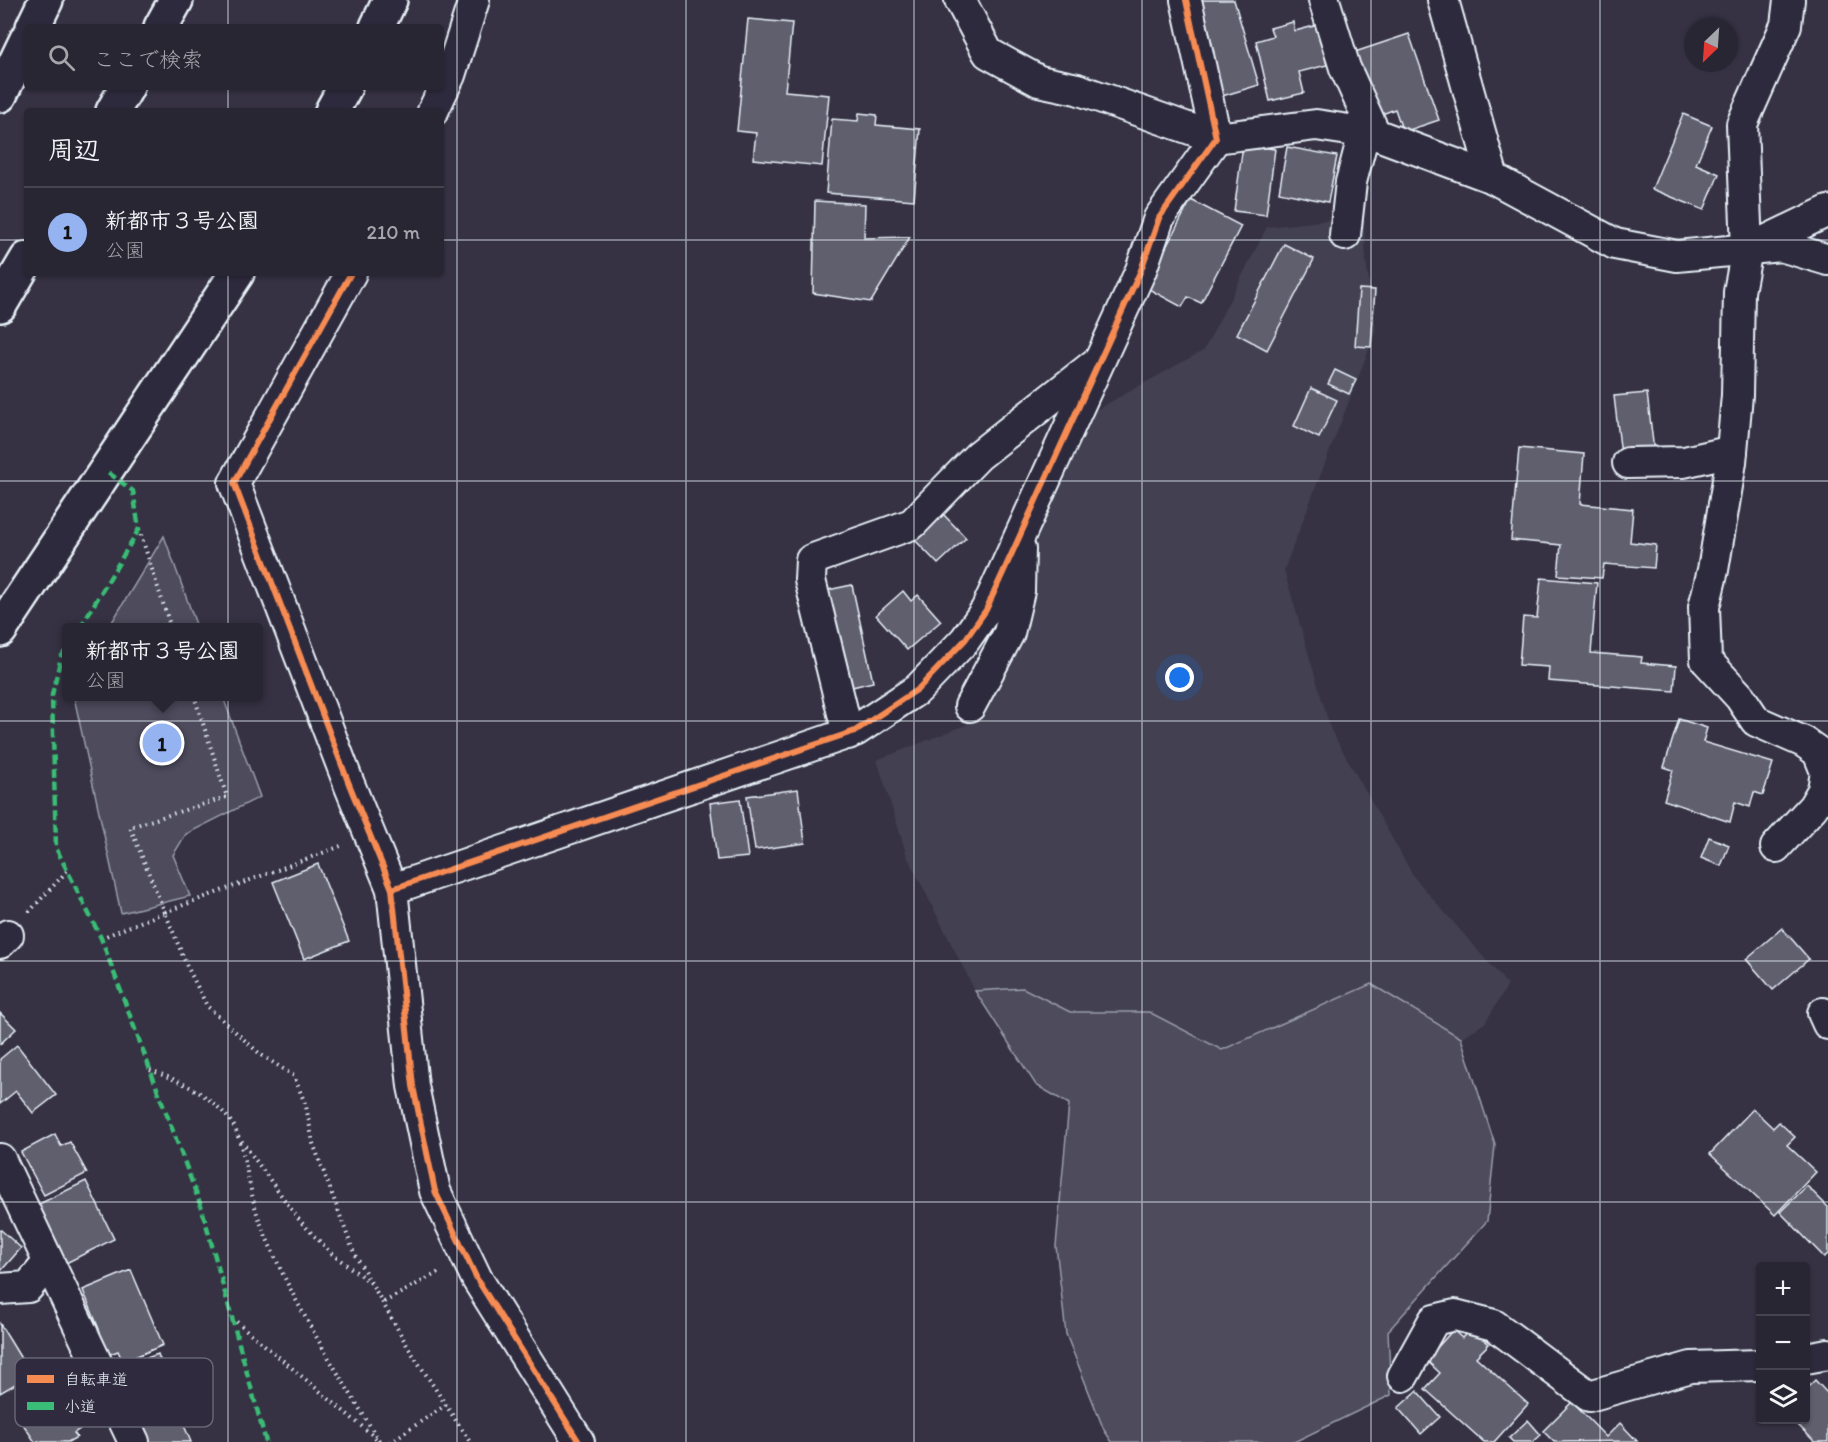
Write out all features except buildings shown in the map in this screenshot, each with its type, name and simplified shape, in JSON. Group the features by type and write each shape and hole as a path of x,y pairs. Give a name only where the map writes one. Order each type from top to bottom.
{"main road":[{"path":"34,24 45,0"},
{"path":"163,24 176,0"},
{"path":"378,24 390,0"},
{"path":"0,95 24,45"},
{"path":"115,108 125,90"},
{"path":"334,108 343,90"},
{"path":"0,305 24,264"},
{"path":"0,630 235,276"}],"street":[{"path":"444,88 474,0"},
{"path":"960,0 988,53 1040,81 1077,89 1216,138 1316,125 1369,133 1493,178 1616,244 1677,256 1781,246 1828,260"},
{"path":"392,889 848,734 918,690 965,640 986,610 1021,536 1141,270 1159,218 1216,138 1186,0"},
{"path":"1324,0 1345,68 1369,133 1351,182 1346,235"},
{"path":"1443,0 1493,178"},
{"path":"1776,847 1813,807 1823,790 1826,772 1818,752 1804,742 1756,721 1740,697 1706,660 1704,607 1713,570 1732,451 1737,395 1739,292 1747,249 1742,124 1786,25 1789,0"},
{"path":"434,108 443,90"},
{"path":"1747,249 1828,211"},
{"path":"349,276 234,483 392,889 413,1086 435,1191 477,1279 579,1442"},
{"path":"848,734 810,580 811,560 912,524 978,456 1101,359"},
{"path":"1628,463 1684,462 1732,451"},
{"path":"970,705 1009,633 1019,591 1021,536"},
{"path":"0,1159 94,1358"},
{"path":"0,1289 28,1287 48,1263"},
{"path":"1403,1376 1434,1320 1455,1315 1494,1326 1589,1396 1691,1367 1756,1365"},
{"path":"1810,1357 1828,1354"},
{"path":"127,1427 134,1442"}],"path":[{"path":"139,529 170,623"},
{"path":"196,701 227,796 130,827 207,1006 260,1054 294,1076 306,1106 313,1143 354,1253 408,1347 470,1442"},
{"path":"101,938 370,835"},
{"path":"4,939 67,871"},
{"path":"150,1070 206,1094 234,1125 258,1217 281,1271 315,1337 380,1442"},
{"path":"236,1133 300,1221 332,1254 374,1285"},
{"path":"384,1302 467,1257"},
{"path":"232,1318 380,1442"},
{"path":"390,1442 446,1405"}],"shaded area":[{"path":"1351,130 1362,186 1366,260 1376,331 1284,570 1331,730 1414,877 1508,985 1485,1023 1461,1038 1371,985 1222,1051 1149,1012 1070,1012 1023,988 975,991 907,856 877,760 966,725 997,683 1029,615 1035,546 1085,416 1204,350 1267,227 1330,220"},
{"path":"164,536 196,623 111,623"},
{"path":"75,701 224,701 260,797 186,834 173,855 190,896 121,913"},
{"path":"1371,984 1461,1038 1495,1145 1487,1221 1388,1331 1391,1395 1294,1442 1112,1442 1104,1430 1066,1334 1056,1246 1069,1104 1036,1085 975,991 1023,988 1070,1012 1149,1012 1222,1050"}],"marked path":[{"path":"83,623 139,529 133,491 105,470"},
{"path":"62,656 52,695 56,848 101,938 202,1209 266,1442"}],"cycle path":[{"path":"392,889 855,731 918,689 965,640 986,610 1141,270 1159,218 1216,138 1186,0"},
{"path":"349,276 234,483 349,784 392,889 413,1086 435,1191 477,1279 579,1442"}],"place":[{"name":"新都市３号公園","path":"162,743"}]}
